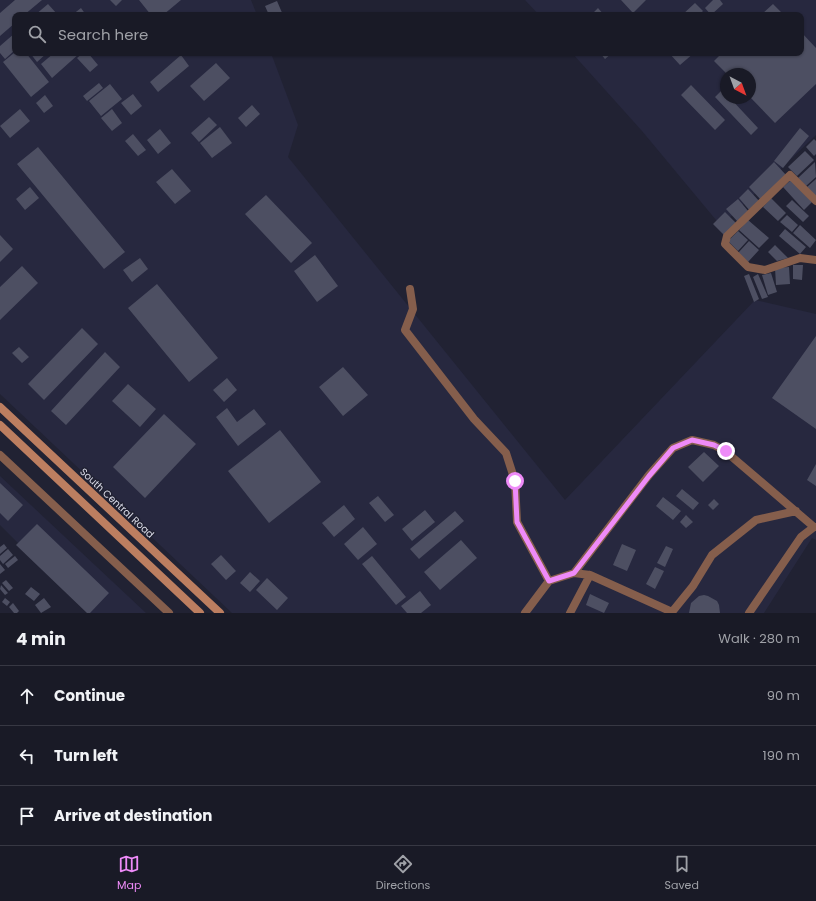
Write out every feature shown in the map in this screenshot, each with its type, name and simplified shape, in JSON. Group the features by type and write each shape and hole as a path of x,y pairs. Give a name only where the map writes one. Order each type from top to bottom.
{"main road":[{"name":"South Central Road","path":"0,406 220,613"},
{"path":"0,425 200,613"},
{"path":"100,519 109,509"}],"street":[{"path":"816,201 790,175 727,236 725,244 748,267 765,270 800,258 816,260"},
{"path":"410,289 413,310 405,330 474,419 506,453 515,481 517,522 549,581"},
{"path":"574,573 649,476 673,448 692,440 714,445 726,451 815,527 801,537 749,613"},
{"path":"0,455 169,613"},
{"path":"525,613 549,581 574,573 590,575 672,612 693,586 712,555 756,520 796,511"},
{"path":"570,613 590,575"}],"shaded area":[{"path":"0,0 251,0 256,12 12,12 12,56 272,56 298,125 288,157 565,500 755,300 816,314 816,540 812,538 764,613 232,613 0,394"},
{"path":"525,0 816,0 816,135 721,226 642,131 575,56 804,56 804,12 536,12"},
{"path":"0,476 146,613 88,613 0,525"}],"building":[{"path":"15,0 42,0 28,12 12,12 12,26 0,36 0,13"},
{"path":"110,0 122,0 116,6"},
{"path":"139,0 181,0 167,12 149,12"},
{"path":"621,0 646,0 634,12 632,12"},
{"path":"713,0 720,0 723,4 714,12 708,12 705,8"},
{"path":"277,1 282,12 268,12 265,6"},
{"path":"695,3 703,11 702,12 685,12"},
{"path":"48,4 55,12 39,12"},
{"path":"773,4 781,12 764,12"},
{"path":"81,8 84,12 76,12"},
{"path":"598,8 601,12 594,12"},
{"path":"804,35 816,48 816,84 775,123 756,103 756,68 721,68 714,61 719,56 804,56"},
{"path":"12,36 12,53 5,59 0,53 0,46"},
{"path":"12,55 12,56 28,56 49,82 31,97 3,62"},
{"path":"32,56 44,56 37,62"},
{"path":"50,56 77,56 52,78 41,64"},
{"path":"79,56 90,56 98,65 90,72 77,58"},
{"path":"180,56 182,56 189,66 158,92 150,82"},
{"path":"672,56 690,56 680,65"},
{"path":"216,63 230,78 204,101 190,86"},
{"path":"99,83 103,88 87,101 83,96"},
{"path":"110,84 122,99 101,116 89,101"},
{"path":"691,85 725,120 715,130 681,95"},
{"path":"720,92 720,102 715,97"},
{"path":"133,94 142,106 131,115 121,103"},
{"path":"45,95 53,106 44,113 36,103"},
{"path":"722,104 736,104 758,128 751,135"},
{"path":"252,105 260,114 246,127 238,118"},
{"path":"20,109 30,121 10,138 0,126"},
{"path":"112,109 122,123 112,131 101,118"},
{"path":"209,117 217,125 199,142 191,133"},
{"path":"220,127 232,143 212,158 200,143"},
{"path":"800,128 809,136 783,168 774,161"},
{"path":"160,129 171,143 158,154 147,140"},
{"path":"133,134 146,150 138,156 125,141"},
{"path":"814,139 816,141 816,154 814,156 806,147"},
{"path":"38,147 125,252 104,269 17,164"},
{"path":"805,151 814,160 797,176 788,167"},
{"path":"774,162 786,175 761,200 749,187"},
{"path":"815,162 816,177 806,186 798,178"},
{"path":"172,169 191,191 175,204 156,182"},
{"path":"816,179 816,197 807,187"},
{"path":"791,180 812,202 804,210 783,187"},
{"path":"30,187 39,198 25,210 16,199"},
{"path":"748,189 760,202 750,211 739,198"},
{"path":"266,195 312,243 291,263 245,214"},
{"path":"771,198 786,213 778,221 763,207"},
{"path":"738,199 749,212 738,222 726,209"},
{"path":"792,200 809,216 803,222 786,206"},
{"path":"725,212 737,224 725,236 713,224"},
{"path":"787,215 798,225 792,232 780,222"},
{"path":"748,220 769,238 759,248 739,230"},
{"path":"800,225 816,240 810,248 793,233"},
{"path":"785,229 806,247 800,254 779,236"},
{"path":"738,231 748,240 738,251 728,241"},
{"path":"0,235 13,249 0,262"},
{"path":"749,241 759,250 748,262 738,253"},
{"path":"775,245 788,258 777,261 768,252"},
{"path":"315,255 338,286 317,302 294,271"},
{"path":"140,258 148,269 132,282 123,270"},
{"path":"793,265 803,265 802,280 793,279"},
{"path":"22,266 38,283 0,320 0,287"},
{"path":"789,267 790,284 776,285 775,268"},
{"path":"771,273 777,292 768,295 762,275"},
{"path":"749,274 759,299 754,302 744,276"},
{"path":"758,274 768,297 762,299 753,277"},
{"path":"157,284 218,358 189,382 128,308"},
{"path":"82,328 98,344 44,400 28,384"},
{"path":"816,336 816,429 772,398"},
{"path":"19,347 29,357 22,363 12,353"},
{"path":"105,352 120,367 66,425 51,411"},
{"path":"343,367 368,395 343,416 319,387"},
{"path":"227,378 237,390 224,402 213,390"},
{"path":"128,384 156,409 140,427 112,401"},
{"path":"227,408 237,422 254,409 266,424 238,446 216,417"},
{"path":"164,414 196,444 145,498 113,467"},
{"path":"280,430 321,482 269,523 228,471"},
{"path":"704,452 719,466 703,482 688,467"},
{"path":"816,464 816,486 807,480"},
{"path":"0,483 23,505 8,521 0,513"},
{"path":"682,489 699,503 693,510 676,496"},
{"path":"378,496 394,515 385,522 369,503"},
{"path":"663,497 681,511 673,520 656,506"},
{"path":"714,499 719,504 713,510 708,505"},
{"path":"344,505 355,519 334,537 322,523"},
{"path":"425,510 435,522 412,541 402,529"},
{"path":"455,511 464,521 419,559 410,549"},
{"path":"686,515 693,522 686,528 680,522"},
{"path":"37,524 109,593 90,613 87,613 16,545"},
{"path":"363,527 377,544 358,560 344,544"},
{"path":"461,540 477,558 440,590 424,572"},
{"path":"4,544 7,548 0,554 0,547"},
{"path":"622,544 636,550 627,571 613,565"},
{"path":"666,546 673,549 665,567 657,563"},
{"path":"8,549 13,555 3,564 0,560 0,556"},
{"path":"221,555 236,571 226,580 211,564"},
{"path":"15,556 18,560 8,568 5,564"},
{"path":"372,556 406,597 396,605 362,564"},
{"path":"0,564 5,570 0,574"},
{"path":"655,567 664,571 655,589 646,584"},
{"path":"250,572 260,581 250,592 240,583"},
{"path":"267,578 288,598 277,610 256,590"},
{"path":"6,580 13,588 9,591 2,583"},
{"path":"1,585 8,593 5,595 0,589"},
{"path":"31,587 40,594 34,601 25,594"},
{"path":"420,591 431,605 421,613 407,613 401,606"},
{"path":"590,594 609,603 604,613 586,605"},
{"path":"704,595 717,601 720,613 689,613 691,603 699,596"},
{"path":"5,598 10,602 7,606 2,602"},
{"path":"44,598 51,607 41,613 35,605"},
{"path":"13,603 19,611 17,613 14,613 9,607"}],"route":[{"path":"515,481 517,522 549,581 574,573 649,476 673,448 692,440 714,445 726,451"}]}
